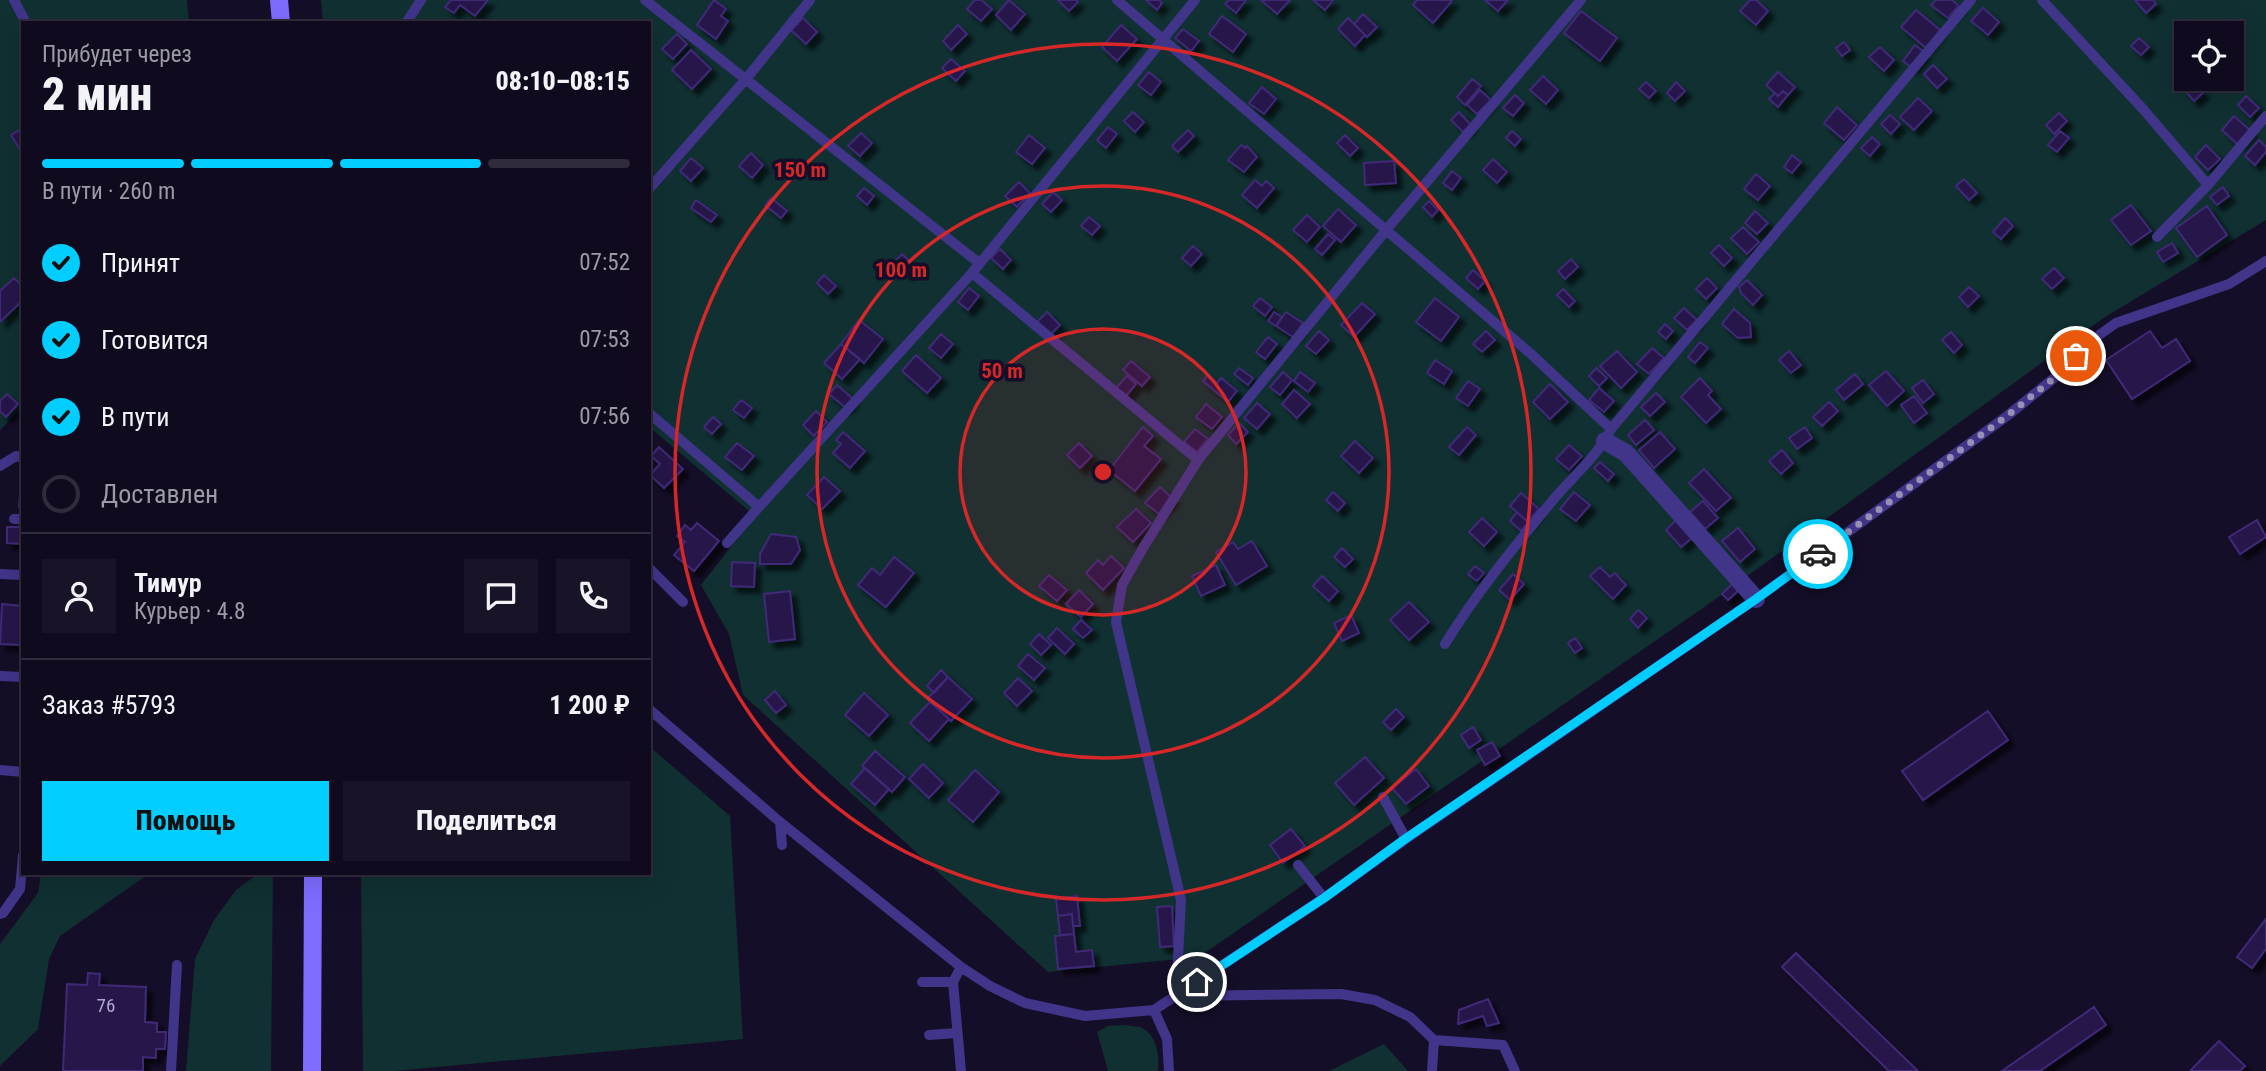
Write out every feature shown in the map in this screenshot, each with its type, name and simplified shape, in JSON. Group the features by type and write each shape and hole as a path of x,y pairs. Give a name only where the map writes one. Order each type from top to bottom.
{"main road":[{"path":"279,0 281,21"},
{"path":"312,1071 313,875"}],"street":[{"path":"1608,435 1756,599"}],"lane":[{"path":"14,0 25,21"},
{"path":"407,21 421,0"},
{"path":"645,0 979,263"},
{"path":"651,187 746,79 810,0"},
{"path":"1117,0 1530,353 1608,435"},
{"path":"727,543 972,273 1195,0"},
{"path":"1445,644 1465,611 1521,540 1971,0"},
{"path":"2042,0 2143,108 2208,185"},
{"path":"1176,996 1181,900 1116,622 1122,585 1198,460 1578,1"},
{"path":"2157,237 2208,185 2266,116"},
{"path":"651,711 780,822 961,967 990,986 1025,1003 1085,1016 1154,1010 1324,898 1405,839 1756,599 2007,416 2064,370 2088,343 2116,323 2229,284 2266,261"},
{"path":"972,273 1198,460"},
{"path":"651,415 759,507"},
{"path":"1,463 16,456 21,457"},
{"path":"651,570 683,602"},
{"path":"0,574 21,575"},
{"path":"0,676 21,677"},
{"path":"0,770 21,772"},
{"path":"1383,797 1405,839"},
{"path":"780,822 782,845"},
{"path":"1298,865 1324,898"},
{"path":"0,914 20,890 21,875"},
{"path":"171,1071 177,965"},
{"path":"961,967 953,982 961,1071"},
{"path":"922,982 953,982"},
{"path":"1176,996 1340,994 1375,1000 1410,1017 1434,1041 1503,1045 1515,1071"},
{"path":"1154,1010 1167,1039 1169,1071"},
{"path":"929,1035 956,1033"},
{"path":"1167,1039 1179,1041"},
{"path":"1432,1071 1434,1041"},
{"path":"958,1052 972,1054"}],"green space":[{"path":"0,0 187,0 189,21 21,21 21,408 0,430"},
{"path":"321,0 2266,0 2266,220 2105,317 1710,603 1199,957 1048,972 743,695 729,634 701,585 755,516 651,429 651,21 323,21"},
{"path":"651,748 730,816 743,1039 394,1071 363,1071 361,875 651,875"},
{"path":"41,875 147,875 60,936 49,959 38,1029 0,1066 0,944 38,893"},
{"path":"256,875 273,875 271,1071 186,1071 195,959 214,920 236,890"},
{"path":"1108,1026 1142,1028 1151,1036 1158,1053 1158,1071 1108,1071 1097,1032"},
{"path":"1384,1044 1408,1071 1329,1071"}],"building":[{"path":"451,0 488,0 475,16 460,5 454,13 445,7"},
{"path":"714,0 726,9 721,16 728,21 716,39 697,25"},
{"path":"975,0 981,0 992,9 981,21 967,9"},
{"path":"1009,0 1025,14 1011,30 996,15"},
{"path":"1058,0 1076,0 1078,2 1069,11"},
{"path":"1146,0 1159,0 1162,3 1157,10"},
{"path":"1229,0 1246,0 1236,13 1225,4"},
{"path":"1261,0 1290,0 1277,14"},
{"path":"1313,0 1333,0 1325,10"},
{"path":"1417,0 1452,1 1433,23 1413,5"},
{"path":"1485,0 1508,0 1498,11"},
{"path":"1750,0 1756,0 1768,11 1756,25 1740,11"},
{"path":"1936,0 1952,0 1959,6 1948,18 1931,5"},
{"path":"2135,0 2153,0 2156,4 2146,13"},
{"path":"1983,8 1999,22 1988,35 1971,21"},
{"path":"1916,10 1940,30 1926,48 1901,27"},
{"path":"1581,11 1617,38 1600,61 1564,33"},
{"path":"1363,14 1377,27 1367,37 1354,24"},
{"path":"1222,16 1246,34 1233,52 1209,34"},
{"path":"803,18 817,32 806,44 791,30"},
{"path":"1348,18 1365,35 1355,46 1338,29"},
{"path":"958,25 967,34 951,50 943,41"},
{"path":"1121,25 1137,39 1117,61 1102,47"},
{"path":"1183,29 1199,41 1191,51 1175,38"},
{"path":"677,34 687,44 673,59 662,49"},
{"path":"2139,38 2149,47 2141,55 2131,46"},
{"path":"1844,42 1850,50 1842,56 1836,48"},
{"path":"1915,45 1925,53 1912,68 1903,61"},
{"path":"1880,47 1894,60 1884,71 1869,57"},
{"path":"691,50 711,69 692,89 672,70"},
{"path":"951,59 965,71 956,81 942,68"},
{"path":"1933,65 1947,79 1937,88 1924,74"},
{"path":"1149,72 1161,82 1151,95 1138,85"},
{"path":"1778,72 1795,87 1788,95 1783,91 1778,96 1766,85"},
{"path":"1543,76 1558,90 1546,104 1530,90"},
{"path":"1472,79 1481,86 1465,105 1457,97"},
{"path":"1646,82 1656,91 1649,98 1639,89"},
{"path":"1676,82 1685,91 1675,101 1667,93"},
{"path":"1262,87 1276,99 1264,114 1249,103"},
{"path":"1480,90 1491,100 1477,114 1467,105"},
{"path":"1783,91 1788,95 1778,107 1769,99 1775,93 1778,96"},
{"path":"2185,91 2203,93 2194,101"},
{"path":"1515,95 1524,103 1513,116 1503,108"},
{"path":"2246,96 2259,108 2250,117 2238,105"},
{"path":"1918,98 1932,111 1914,130 1900,117"},
{"path":"1837,107 1857,125 1844,140 1824,123"},
{"path":"1133,112 1144,122 1135,132 1124,121"},
{"path":"1459,112 1471,125 1463,132 1451,120"},
{"path":"2059,113 2067,121 2054,134 2046,125"},
{"path":"1890,115 1900,124 1891,134 1881,124"},
{"path":"2234,116 2251,131 2238,145 2222,130"},
{"path":"1108,127 1117,134 1106,148 1097,140"},
{"path":"21,129 21,151 11,135"},
{"path":"1188,130 1194,136 1178,152 1172,146"},
{"path":"1512,131 1521,139 1515,146 1506,138"},
{"path":"2060,131 2069,138 2057,152 2048,145"},
{"path":"861,133 872,143 860,156 848,146"},
{"path":"1029,135 1045,148 1032,164 1016,152"},
{"path":"1345,135 1358,148 1350,156 1337,143"},
{"path":"1872,137 1880,144 1870,156 1861,148"},
{"path":"2259,140 2266,147 2266,152 2255,165 2245,156"},
{"path":"1241,145 1245,148 1247,146 1257,157 1244,172 1228,160"},
{"path":"2206,145 2220,159 2208,170 2195,157"},
{"path":"751,153 763,165 752,178 739,166"},
{"path":"1792,155 1801,162 1792,173 1784,167"},
{"path":"691,158 703,168 691,181 680,171"},
{"path":"1493,159 1507,172 1497,183 1483,170"},
{"path":"1394,161 1396,183 1365,185 1364,163"},
{"path":"1452,171 1461,178 1452,190 1443,183"},
{"path":"1756,174 1770,186 1758,200 1744,189"},
{"path":"1964,179 1977,193 1969,200 1956,186"},
{"path":"1255,180 1262,186 1266,181 1274,188 1257,208 1242,195"},
{"path":"1019,182 1030,193 1017,207 1005,196"},
{"path":"2223,187 2229,196 2217,205 2210,197"},
{"path":"864,188 874,196 867,205 857,196"},
{"path":"1053,192 1062,200 1051,212 1042,204"},
{"path":"771,198 787,211 781,218 765,205"},
{"path":"696,200 717,215 711,222 691,208"},
{"path":"1429,201 1438,210 1432,217 1423,207"},
{"path":"2131,205 2151,231 2131,245 2111,220"},
{"path":"2207,206 2227,235 2197,257 2176,228"},
{"path":"1338,209 1356,225 1341,242 1323,226"},
{"path":"1755,211 1768,223 1757,234 1745,223"},
{"path":"1307,215 1320,227 1307,242 1293,230"},
{"path":"1089,217 1100,226 1092,235 1081,226"},
{"path":"2005,218 2013,226 2001,239 1993,232"},
{"path":"1743,227 1759,242 1747,254 1731,238"},
{"path":"1328,234 1335,240 1322,255 1315,249"},
{"path":"2172,243 2178,253 2163,262 2157,252"},
{"path":"1719,245 1732,258 1724,266 1711,253"},
{"path":"1193,246 1202,254 1191,266 1182,258"},
{"path":"1000,249 1011,260 1003,269 991,258"},
{"path":"902,254 915,266 906,274 894,263"},
{"path":"1571,259 1578,267 1565,279 1558,271"},
{"path":"2054,268 2064,278 2052,289 2042,279"},
{"path":"1473,270 1485,281 1478,289 1466,278"},
{"path":"824,275 836,286 828,294 817,283"},
{"path":"14,278 21,285 21,302 0,322 0,291"},
{"path":"1707,278 1717,288 1706,299 1696,289"},
{"path":"1747,280 1762,295 1753,305 1741,293 1739,287"},
{"path":"1969,287 1979,296 1968,307 1959,297"},
{"path":"969,288 979,296 968,310 958,302"},
{"path":"1563,289 1575,301 1569,307 1557,295"},
{"path":"1260,298 1272,307 1265,316 1253,306"},
{"path":"1435,298 1459,317 1441,341 1416,322"},
{"path":"1362,303 1375,314 1354,337 1341,325"},
{"path":"1684,308 1697,320 1687,330 1674,318"},
{"path":"1734,309 1750,323 1751,337 1738,338 1722,324"},
{"path":"1047,312 1060,325 1050,335 1037,322"},
{"path":"1274,312 1282,317 1276,326 1268,321"},
{"path":"1286,312 1303,323 1293,337 1276,326"},
{"path":"859,320 883,339 864,363 841,344"},
{"path":"1665,324 1673,331 1666,339 1658,332"},
{"path":"1319,331 1329,340 1316,354 1306,346"},
{"path":"1486,331 1495,340 1482,352 1473,344"},
{"path":"2150,331 2162,348 2176,339 2190,361 2132,399 2106,360"},
{"path":"1951,332 1962,345 1954,353 1942,340"},
{"path":"941,334 953,344 941,358 929,348"},
{"path":"1268,337 1277,344 1265,359 1256,352"},
{"path":"1700,342 1708,348 1695,363 1688,357"},
{"path":"841,344 860,359 842,379 824,363"},
{"path":"1652,348 1664,358 1649,374 1637,364"},
{"path":"1617,351 1637,372 1621,388 1600,366"},
{"path":"1789,351 1801,365 1791,373 1779,360"},
{"path":"916,355 941,378 927,393 902,371"},
{"path":"1435,360 1452,371 1444,384 1427,373"},
{"path":"1131,361 1150,377 1142,386 1123,370"},
{"path":"1239,368 1253,378 1248,385 1234,374"},
{"path":"1596,368 1607,378 1599,386 1589,376"},
{"path":"1886,371 1904,391 1887,406 1869,385"},
{"path":"1283,372 1292,380 1280,395 1270,387"},
{"path":"1300,372 1315,383 1308,392 1294,381"},
{"path":"1855,374 1863,384 1844,400 1836,390"},
{"path":"1208,375 1217,383 1221,378 1237,391 1228,402 1203,381"},
{"path":"1127,376 1136,384 1126,396 1116,388"},
{"path":"1700,378 1712,391 1708,395 1721,409 1706,423 1681,397"},
{"path":"1923,380 1934,394 1923,403 1912,388"},
{"path":"1468,381 1480,389 1468,406 1456,398"},
{"path":"1550,384 1568,402 1550,419 1533,402"},
{"path":"837,385 853,399 846,408 829,394"},
{"path":"1599,388 1614,401 1604,412 1589,400"},
{"path":"1294,390 1310,404 1297,418 1282,404"},
{"path":"1656,393 1665,402 1650,416 1641,407"},
{"path":"7,394 18,404 6,417 0,411 0,401"},
{"path":"1914,396 1927,413 1914,423 1901,405"},
{"path":"741,400 752,408 744,418 733,410"},
{"path":"1829,402 1838,411 1822,426 1813,417"},
{"path":"1257,403 1270,414 1257,429 1244,418"},
{"path":"1206,404 1222,417 1212,429 1196,417"},
{"path":"816,411 827,422 814,436 803,425"},
{"path":"713,417 721,424 712,434 704,427"},
{"path":"1645,420 1654,430 1636,445 1628,435"},
{"path":"1239,423 1248,432 1236,444 1228,435"},
{"path":"1143,427 1153,436 1144,446 1161,459 1135,491 1109,470"},
{"path":"1467,427 1476,435 1459,455 1449,447"},
{"path":"1805,427 1812,438 1797,449 1789,438"},
{"path":"1195,429 1208,439 1197,452 1184,442"},
{"path":"843,432 865,451 850,468 833,453 841,444 836,440"},
{"path":"1660,432 1675,449 1654,468 1639,450"},
{"path":"1355,441 1373,458 1359,473 1341,456"},
{"path":"737,443 754,456 742,470 725,457"},
{"path":"1079,443 1092,456 1080,468 1067,455"},
{"path":"1569,445 1582,456 1569,470 1556,459"},
{"path":"659,447 683,469 664,488 651,476 660,464 651,456"},
{"path":"1782,450 1793,463 1781,474 1769,461"},
{"path":"1600,462 1614,474 1608,481 1594,468"},
{"path":"1704,469 1731,498 1716,511 1689,483"},
{"path":"824,477 840,491 822,509 807,495"},
{"path":"1160,487 1173,499 1159,514 1145,503"},
{"path":"1333,492 1345,503 1338,511 1326,500"},
{"path":"1574,492 1590,505 1576,521 1560,509"},
{"path":"1521,493 1539,509 1528,522 1510,506"},
{"path":"1703,501 1718,518 1705,529 1690,512"},
{"path":"1136,509 1151,523 1133,542 1117,527"},
{"path":"1517,512 1528,522 1521,531 1510,521"},
{"path":"1482,518 1497,532 1484,546 1469,532"},
{"path":"1676,520 1692,538 1681,547 1666,530"},
{"path":"2257,520 2266,537 2240,554 2229,537"},
{"path":"697,523 719,541 694,571 674,555 685,542 677,536 685,525 691,530"},
{"path":"7,527 21,527 21,544 7,543"},
{"path":"1738,528 1755,549 1740,562 1722,541"},
{"path":"771,534 796,537 800,550 791,564 760,564 760,554"},
{"path":"1252,541 1267,566 1236,585 1216,552 1233,542 1238,549"},
{"path":"1342,548 1353,559 1345,567 1334,557"},
{"path":"1111,556 1124,568 1103,590 1086,573 1098,560 1103,565"},
{"path":"894,557 914,573 886,607 858,585 872,568 880,575"},
{"path":"732,562 755,563 754,587 731,586"},
{"path":"1216,565 1225,585 1201,596 1192,576"},
{"path":"1475,566 1484,573 1477,581 1468,574"},
{"path":"1600,567 1610,577 1615,573 1626,585 1613,599 1590,576"},
{"path":"1513,574 1524,584 1510,600 1499,590"},
{"path":"1049,575 1067,590 1057,601 1039,586"},
{"path":"1322,576 1338,591 1329,601 1313,586"},
{"path":"1732,584 1738,591 1728,600 1722,594"},
{"path":"1079,590 1093,604 1081,617 1066,604"},
{"path":"790,591 795,639 769,642 764,594"},
{"path":"1409,602 1429,622 1409,640 1390,620"},
{"path":"2,604 21,606 21,645 0,644"},
{"path":"1638,610 1647,618 1638,628 1630,619"},
{"path":"1351,615 1359,633 1342,641 1334,623"},
{"path":"1081,620 1092,630 1083,638 1073,629"},
{"path":"1057,628 1074,644 1065,654 1048,638"},
{"path":"1039,634 1051,645 1041,655 1030,644"},
{"path":"1575,638 1582,648 1575,653 1568,643"},
{"path":"1028,654 1045,668 1034,680 1018,666"},
{"path":"941,670 948,677 934,693 927,686"},
{"path":"948,677 972,699 951,721 927,699"},
{"path":"1018,678 1032,691 1017,706 1004,693"},
{"path":"775,691 786,705 776,713 765,700"},
{"path":"864,693 888,715 869,736 845,715"},
{"path":"930,702 949,719 929,741 910,723"},
{"path":"1396,709 1404,717 1391,730 1383,722"},
{"path":"1988,711 2008,740 1923,800 1902,771"},
{"path":"1473,727 1481,740 1469,748 1461,735"},
{"path":"1492,742 1500,756 1485,765 1477,750"},
{"path":"875,751 905,777 892,792 862,766"},
{"path":"1365,757 1384,778 1354,805 1335,783"},
{"path":"923,764 943,783 929,798 909,779"},
{"path":"865,768 889,789 875,805 851,784"},
{"path":"1416,769 1429,786 1406,804 1392,788"},
{"path":"975,770 999,792 973,822 948,800"},
{"path":"1291,829 1305,846 1283,863 1270,845"},
{"path":"1077,896 1080,926 1073,926 1072,914 1058,916 1056,899"},
{"path":"1172,906 1174,946 1160,947 1157,907"},
{"path":"1072,914 1074,934 1060,935 1058,916"},
{"path":"2266,919 2266,949 2252,968 2237,957"},
{"path":"1074,934 1076,952 1092,950 1094,966 1058,969 1055,936"},
{"path":"1796,953 1918,1071 1889,1071 1782,967"},
{"path":"88,973 100,974 99,985 146,987 145,1022 157,1023 157,1032 166,1032 165,1049 156,1049 156,1058 143,1057 143,1071 63,1071 67,984 87,985"},
{"path":"1488,999 1499,1023 1487,1026 1483,1016 1458,1024 1459,1010"},
{"path":"2094,1007 2106,1025 2040,1071 2002,1071"},
{"path":"2219,1041 2245,1066 2240,1071 2190,1071"}],"way so far":[{"path":"1818,554 2007,416 2064,370 2076,356"}],"route":[{"path":"1197,982 1324,898 1405,839 1818,554"}]}
